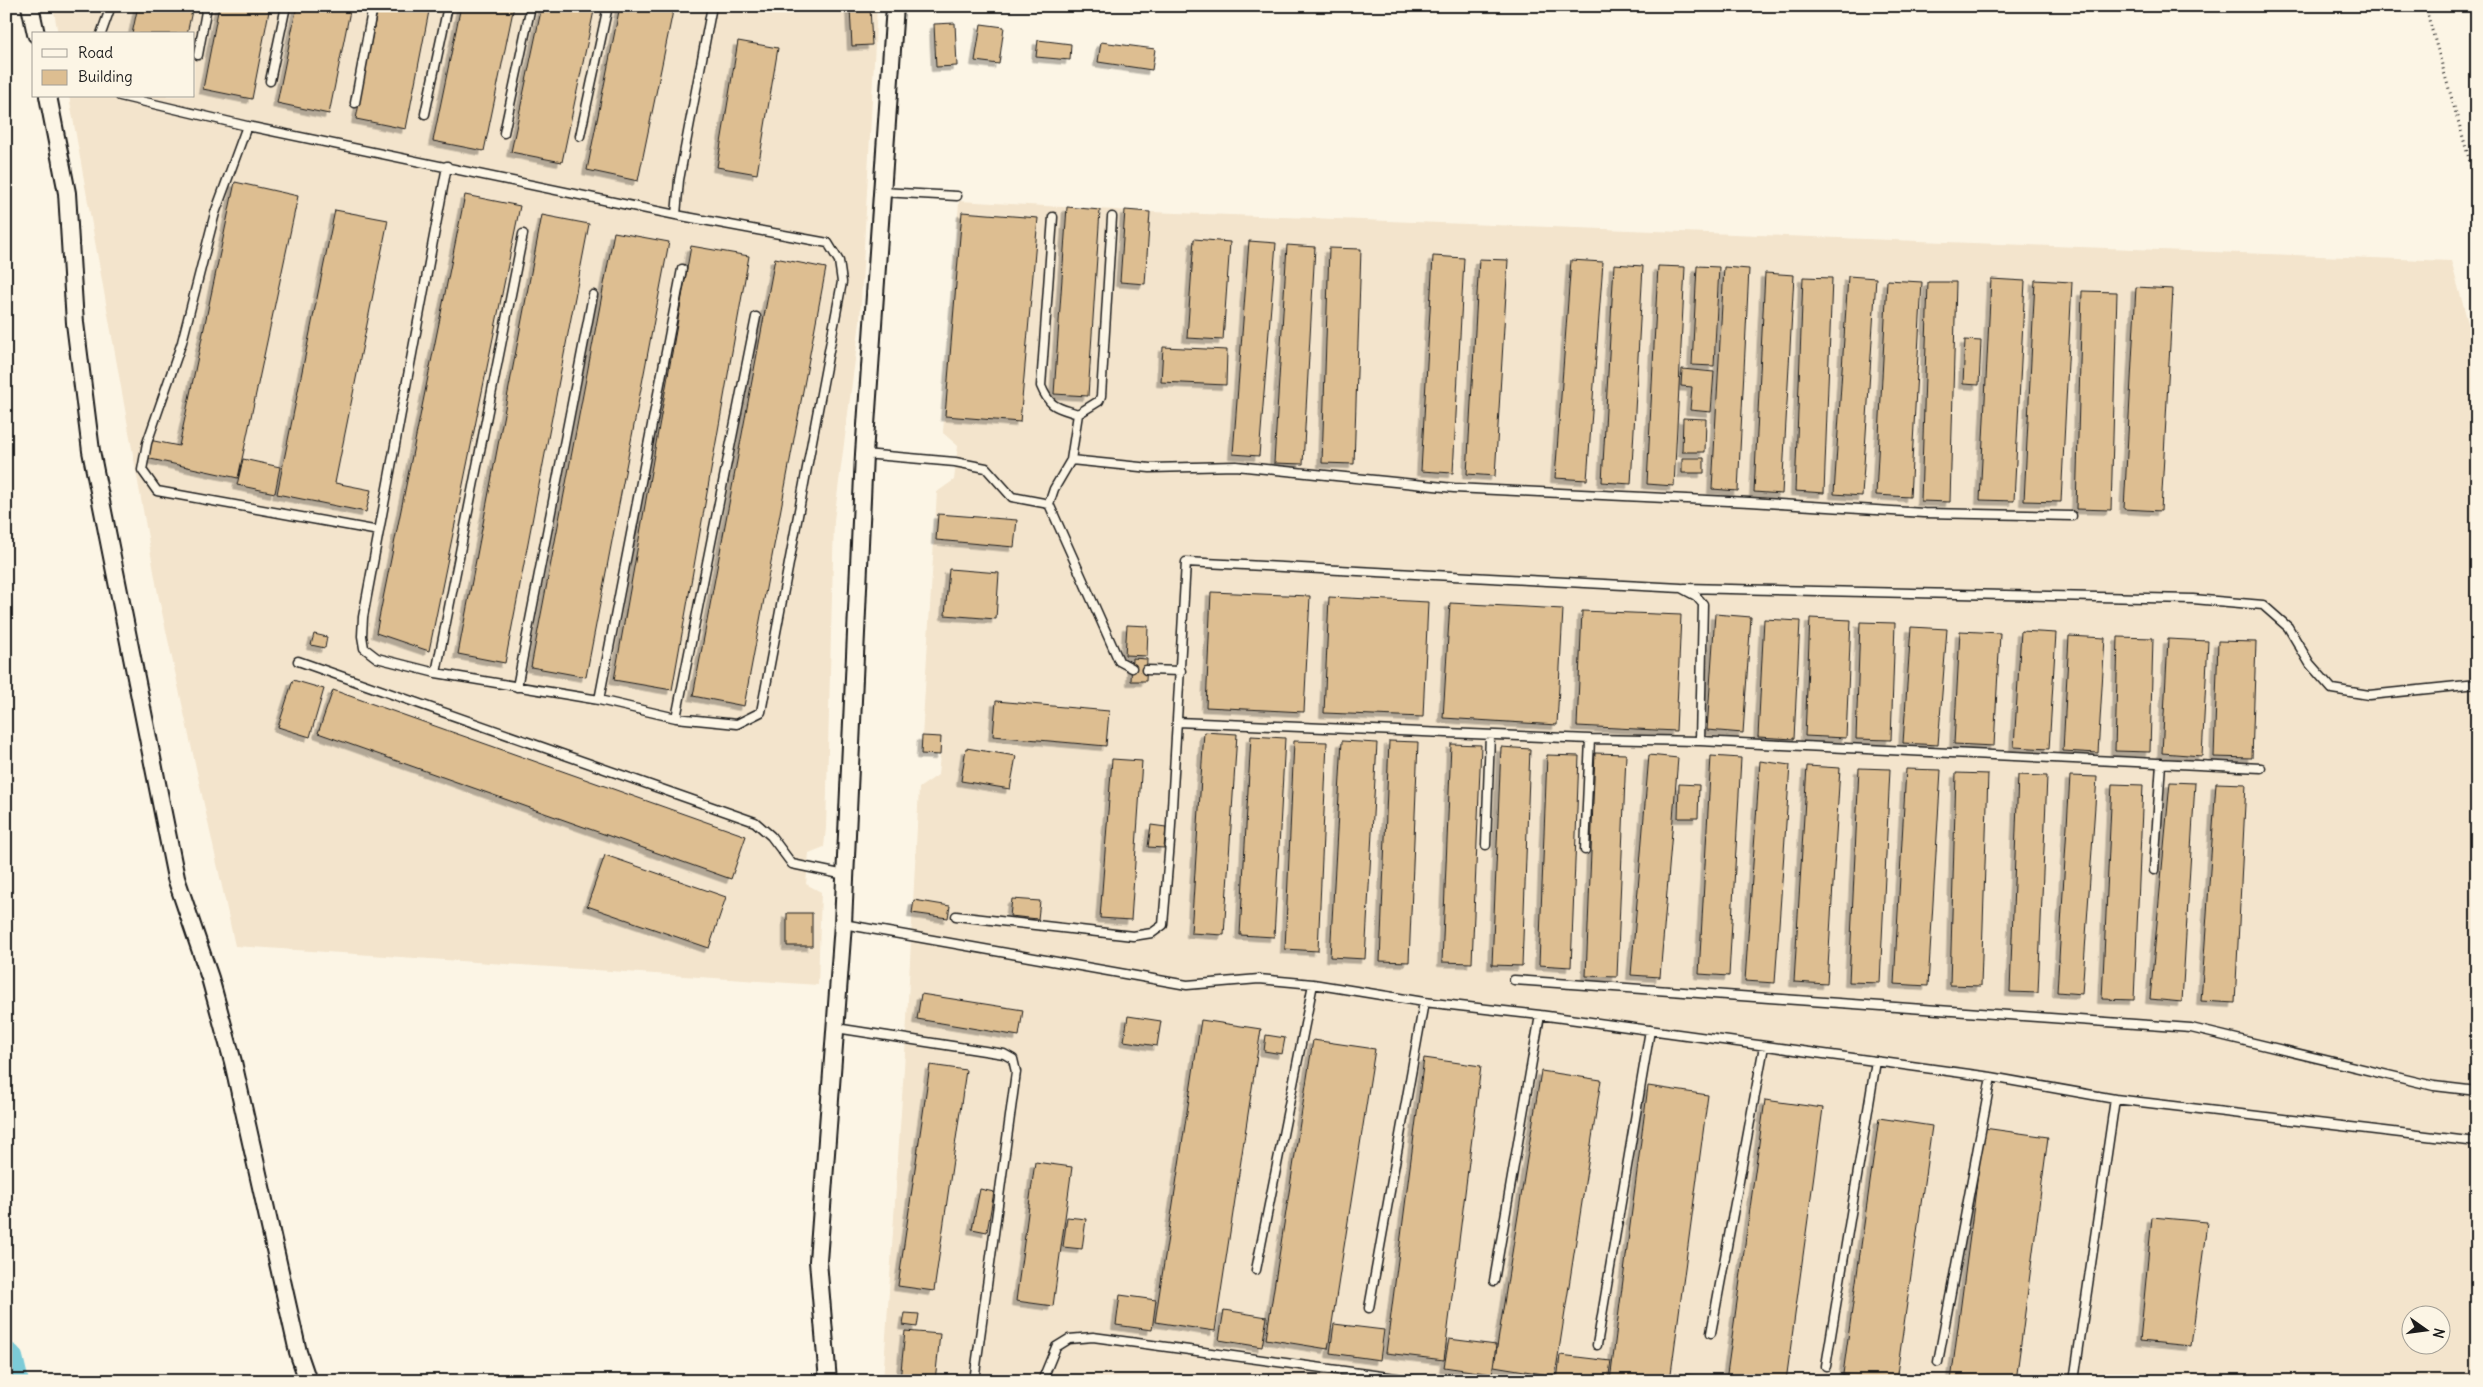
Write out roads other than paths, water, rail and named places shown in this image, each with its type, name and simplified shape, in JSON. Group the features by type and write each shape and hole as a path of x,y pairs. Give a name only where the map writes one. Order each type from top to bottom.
{"street":[{"path":"30,6 36,32"},
{"path":"828,1381 818,1261 843,924 864,454 895,6"},
{"path":"48,98 67,193 75,322 91,451 176,878 210,978 233,1062 298,1352 308,1381"}],"lane":[{"path":"102,32 111,6"},
{"path":"198,55 207,6"},
{"path":"270,81 286,6"},
{"path":"355,102 373,6"},
{"path":"425,114 448,6"},
{"path":"504,132 531,6"},
{"path":"580,136 608,6"},
{"path":"676,215 679,180 712,6"},
{"path":"128,98 247,126 447,166 676,215 828,243 839,260 842,282 761,712 737,724 676,718 599,700 517,688 436,673 377,658 364,648 362,636 364,617 447,166"},
{"path":"247,126 216,213 182,342 147,444 142,470 157,491 379,531"},
{"path":"881,192 957,196"},
{"path":"1053,217 1041,386 1047,401 1054,407 1078,414 1099,401 1101,396 1112,217"},
{"path":"436,673 523,234"},
{"path":"599,700 682,270"},
{"path":"517,688 593,295"},
{"path":"676,718 756,317"},
{"path":"1078,414 1071,460 1054,490 1049,504 1119,661 1132,668"},
{"path":"864,454 955,462 986,468 1012,497 1049,504"},
{"path":"1071,460 1150,468 1236,466 1454,488 1924,513 2072,516"},
{"path":"956,916 1132,936 1152,934 1162,924 1170,842 1186,562 1681,588 2193,599 2263,605 2288,627 2310,664 2332,690 2369,695 2477,684"},
{"path":"1681,588 1696,596 1703,604 1700,741"},
{"path":"298,661 755,822 771,836 792,864 845,875"},
{"path":"1146,670 1181,671"},
{"path":"1177,722 1590,739 1700,741 2261,768"},
{"path":"1486,845 1490,735"},
{"path":"1585,850 1590,739"},
{"path":"2154,870 2161,763"},
{"path":"843,924 1187,985 1259,978 1313,984 1424,1002 1540,1015 1991,1077 2115,1099 2477,1142"},
{"path":"1514,980 2191,1028 2434,1086 2477,1091"},
{"path":"1256,1270 1313,984"},
{"path":"1369,1308 1424,1002"},
{"path":"1494,1281 1540,1015"},
{"path":"836,1028 1004,1054 1013,1059 1016,1072 974,1381"},
{"path":"1597,1345 1650,1030"},
{"path":"1711,1334 1764,1046"},
{"path":"1826,1366 1876,1061"},
{"path":"1938,1362 1991,1077"},
{"path":"2074,1381 2115,1099"},
{"path":"1042,1381 1056,1347 1068,1339 1093,1337 1418,1381"}],"waterway":[{"path":"6,1360 11,1381"}]}
